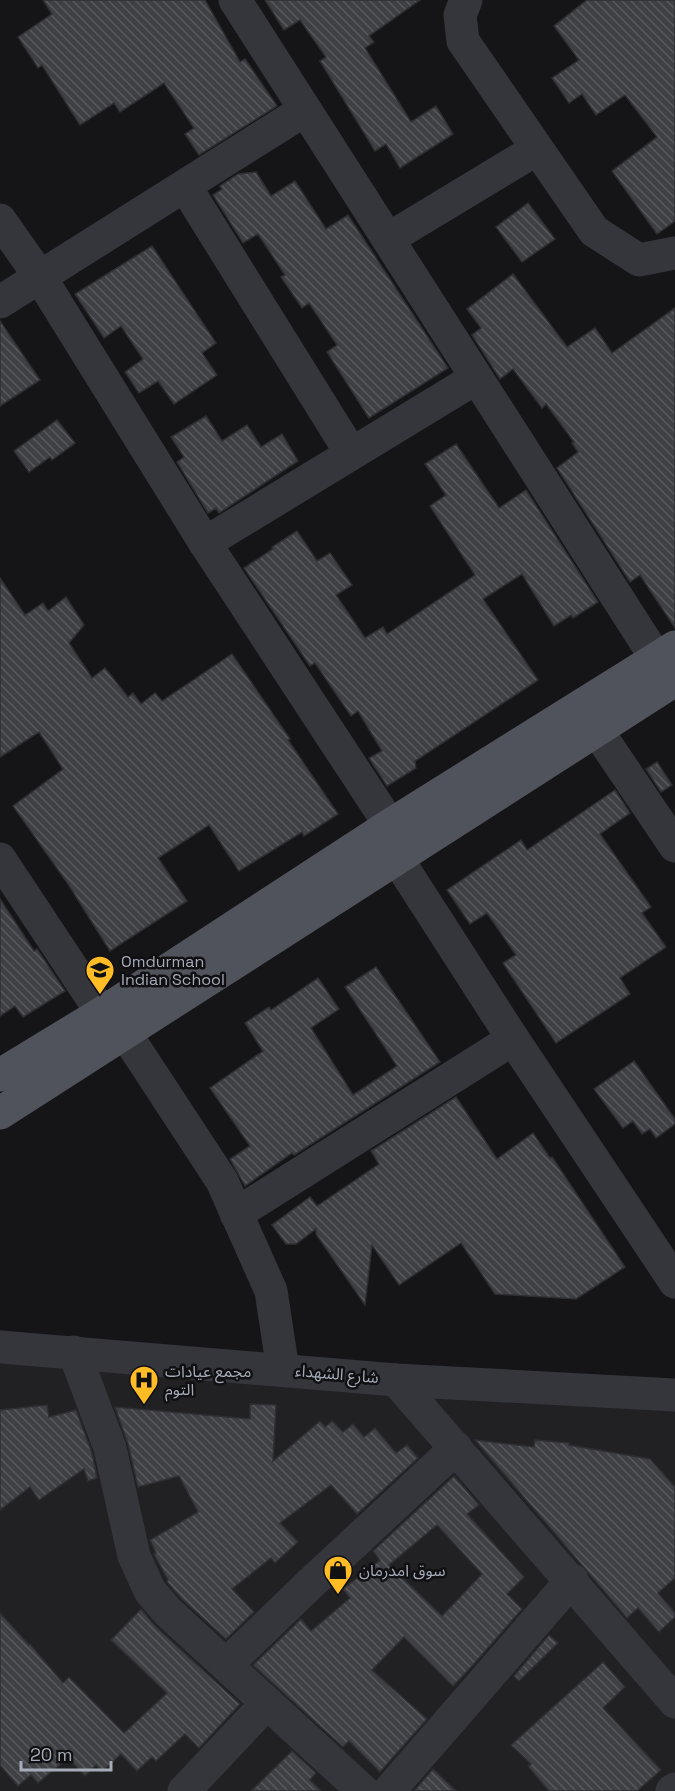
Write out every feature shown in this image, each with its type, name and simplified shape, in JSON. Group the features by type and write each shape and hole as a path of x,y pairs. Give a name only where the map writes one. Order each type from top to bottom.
{"main road":[{"path":"0,1075 113,1023 396,857 596,729 669,662"},
{"path":"0,1113 113,1023 390,825 669,662"}],"street":[{"path":"235,0 476,378 669,662"},
{"path":"466,0 460,15 463,41 594,231 639,260 675,253"},
{"path":"0,302 305,110"},
{"path":"388,239 537,149"},
{"path":"185,186 351,453"},
{"path":"0,220 40,277 205,543 390,825"},
{"path":"205,543 476,378"},
{"path":"596,729 675,846"},
{"path":"396,857 513,1039 675,1282"},
{"path":"0,859 222,1181 271,1290 283,1370"},
{"path":"236,1214 513,1039"},
{"name":"شارع الشهداء","path":"0,1347 396,1380 675,1395"},
{"path":"74,1352 110,1448 134,1556 150,1591 168,1612 363,1791"},
{"path":"396,1380 572,1580 675,1702"},
{"path":"226,1665 456,1448"},
{"path":"389,1791 572,1580"},
{"path":"183,1791 267,1702"}],"shaded area":[{"name":"سوق امدرمان","path":"0,1330 675,1399 675,1791 0,1791"}],"building":[{"path":"43,0 205,0 240,62 245,59 277,106 199,155 185,134 194,128 164,83 120,112 114,103 80,125 42,65 38,68 18,37 52,14"},
{"path":"265,0 420,0 369,36 374,42 365,48 411,122 436,106 453,134 400,168 386,144 375,151 320,61 326,57 300,20 284,30"},
{"path":"587,0 675,0 675,221 657,234 612,171 657,137 625,95 596,115 582,94 569,103 552,78 579,60 554,26"},
{"path":"256,172 271,196 295,181 326,229 348,215 448,368 369,418 327,352 337,345 309,303 302,308 281,277 285,275 258,234 243,243 213,195 222,189 220,186 238,174"},
{"path":"528,203 555,239 522,262 496,227"},
{"path":"152,246 216,343 202,353 217,375 174,404 158,381 139,393 125,372 143,359 121,326 104,338 75,294"},
{"path":"513,274 567,347 595,328 612,353 675,308 675,628 640,575 630,582 557,468 578,452 572,443 574,442 546,404 542,408 513,369 500,379 472,335 481,328 467,309"},
{"path":"0,321 40,380 0,406"},
{"path":"206,416 222,441 247,425 261,447 282,434 298,461 219,513 216,508 208,513 177,462 184,457 171,437"},
{"path":"57,420 75,443 52,460 50,457 29,472 14,451"},
{"path":"456,444 499,508 526,490 598,602 573,618 571,615 554,626 522,574 483,599 538,680 415,761 416,768 387,786 369,758 382,751 358,711 351,716 315,663 310,666 244,568 297,531 317,561 330,553 352,585 336,595 365,638 383,627 387,634 475,575 430,506 446,495 425,464"},
{"path":"0,578 25,615 43,603 48,611 66,597 84,625 69,643 92,678 105,668 128,697 133,693 141,704 155,693 162,701 232,654 338,814 304,836 302,832 239,871 209,825 158,858 187,901 110,951 68,884 13,806 63,769 39,732 0,757"},
{"path":"657,762 672,785 661,792 646,769"},
{"path":"615,790 630,813 600,834 651,907 642,913 666,947 620,978 630,994 556,1043 503,963 516,955 487,913 470,924 447,890 521,840 527,850"},
{"path":"0,899 34,951 37,949 65,991 23,1017 15,1006 0,1016"},
{"path":"376,967 440,1062 294,1155 292,1153 245,1186 230,1159 250,1146 210,1088 263,1051 245,1023 269,1007 271,1010 318,978 339,1009 311,1028 353,1095 397,1066 345,987"},
{"path":"634,1061 675,1119 675,1124 656,1138 650,1129 642,1134 633,1121 623,1128 594,1089"},
{"path":"456,1097 497,1159 533,1133 550,1158 552,1157 625,1267 576,1299 495,1294 461,1243 399,1285 372,1245 365,1305 316,1234 316,1229 296,1244 286,1244 272,1225 310,1197 317,1206 379,1164 371,1151"},
{"path":"250,1404 276,1405 273,1461 320,1421 325,1427 332,1421 343,1432 353,1424 364,1437 375,1428 396,1453 407,1445 418,1458 357,1514 331,1485 280,1523 298,1542 275,1563 271,1558 232,1589 254,1612 226,1639 182,1599 167,1582 150,1540 198,1512 179,1476 138,1487 128,1444 115,1407 250,1419"},
{"path":"47,1405 49,1417 76,1410 92,1453 97,1478 88,1481 84,1469 39,1500 30,1487 0,1510 0,1410"},
{"path":"475,1440 534,1447 535,1440 569,1443 569,1445 650,1459 675,1487 675,1578 658,1593 675,1613 675,1617 659,1632 638,1608 627,1618"},
{"path":"454,1476 479,1505 467,1514 524,1577 507,1594 522,1609 453,1686 404,1637 372,1670 427,1719 380,1772 349,1741 343,1747 253,1665 301,1619 311,1631 350,1598 343,1589 380,1560 373,1551","holes":["437,1525 482,1574 442,1616 389,1565"]},
{"path":"141,1609 155,1626 240,1704 199,1748 185,1734 156,1761 152,1757 137,1771 121,1754 102,1772 96,1765 85,1776 68,1758 38,1783 31,1775 18,1786 0,1765 0,1613 63,1683 69,1677 124,1733 167,1693 111,1640"},
{"path":"549,1635 558,1643 519,1681 514,1676"},
{"path":"603,1662 625,1687 603,1708 661,1770 637,1791 549,1791 528,1766 531,1764 511,1745"},
{"path":"292,1751 316,1773 310,1780 321,1791 251,1791"},
{"path":"433,1769 456,1791 414,1791"}],"place":[{"name":"Omdurman Indian School","path":"100,996"},
{"name":"مجمع عيادات التوم","path":"144,1406"},
{"name":"سوق امدرمان","path":"338,1596"}]}
